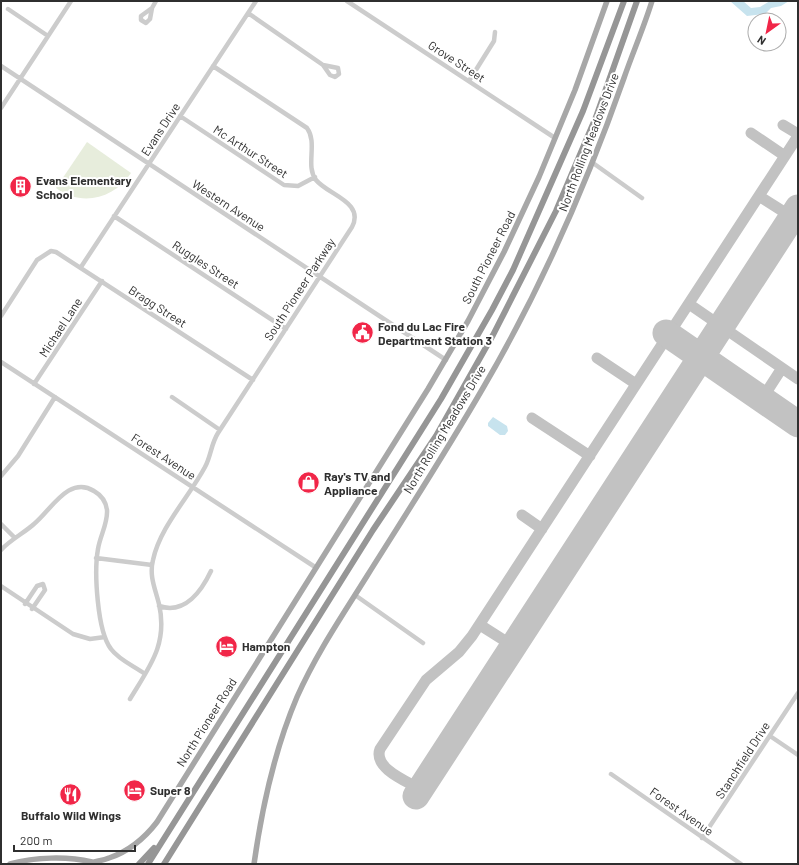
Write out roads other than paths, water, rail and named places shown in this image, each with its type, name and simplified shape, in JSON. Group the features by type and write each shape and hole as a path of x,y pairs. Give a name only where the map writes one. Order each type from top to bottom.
{"highway":[{"path":"148,864 440,399 489,316 513,270 580,118 624,1"},
{"path":"164,864 207,798 373,530 436,436 497,328 559,203 596,117 637,1"},
{"path":"169,864 207,798"},
{"path":"139,864 162,840"}],"main road":[{"name":"South Pioneer Road","path":"315,567 446,360 504,252 555,138 607,1"},
{"name":"North Rolling Meadows Drive","path":"254,864 268,785 285,727 318,655 462,423 506,349 548,267 593,163 652,1"},
{"name":"North Pioneer Road","path":"10,864 30,860 83,860 90,863 107,859 129,850 152,828 315,567"}],"street":[{"path":"1,108 71,1"},
{"path":"152,8 156,1"},
{"name":"Evans Drive","path":"81,268 256,1"},
{"name":"Grove Street","path":"347,1 555,138"},
{"path":"8,8 48,36"},
{"path":"248,13 324,65"},
{"path":"469,81 494,41 495,32"},
{"name":"Western Avenue","path":"1,66 446,360"},
{"path":"213,66 307,128 311,137 312,169 314,177"},
{"name":"Mc Arthur Street","path":"180,116 284,185 296,186 314,177"},
{"path":"593,163 642,198"},
{"name":"South Pioneer Parkway","path":"152,565 160,540 205,467 214,441 220,430 352,227 355,217 353,209 349,204 319,183 314,177"},
{"name":"Ruggles Street","path":"114,216 286,329"},
{"name":"Bragg Street","path":"1,316 38,260 51,251 60,254 252,380"},
{"name":"Michael Lane","path":"34,384 102,281"},
{"name":"Forest Avenue","path":"1,362 315,567"},
{"path":"172,396 220,430"},
{"path":"1,476 18,456 55,397"},
{"path":"1,550 41,518 66,491 75,487 88,488 100,496 107,509 106,519 96,558 96,588 105,637 109,646 116,655 145,674"},
{"path":"1,524 16,538"},
{"path":"96,558 152,565 152,580 159,606 162,628 160,643 156,655 130,699"},
{"path":"159,606 176,606 191,600 202,589 211,571"},
{"path":"26,604 37,586 44,584 45,590 32,609"},
{"path":"1,586 32,609 77,636 90,639 105,637"},
{"path":"355,595 423,643"},
{"name":"Stanchfield Drive","path":"702,838 798,693"},
{"path":"770,736 798,755"},
{"name":"Forest Avenue","path":"611,774 741,864"}],"water":[{"path":"730,1 743,1 751,8 760,7 770,1 789,1 781,6 771,8 767,12 747,12 747,16"},
{"path":"493,417 507,426 508,431 505,435 500,435 488,426 488,423"}],"place":[{"name":"Evans Elementary School","path":"21,187"},
{"name":"Fond du Lac Fire Department Station 3","path":"363,333"},
{"name":"Ray's TV and Appliance","path":"309,483"},
{"name":"Hampton","path":"227,646"},
{"name":"Super 8","path":"134,790"},
{"name":"Buffalo Wild Wings","path":"71,794"}]}
